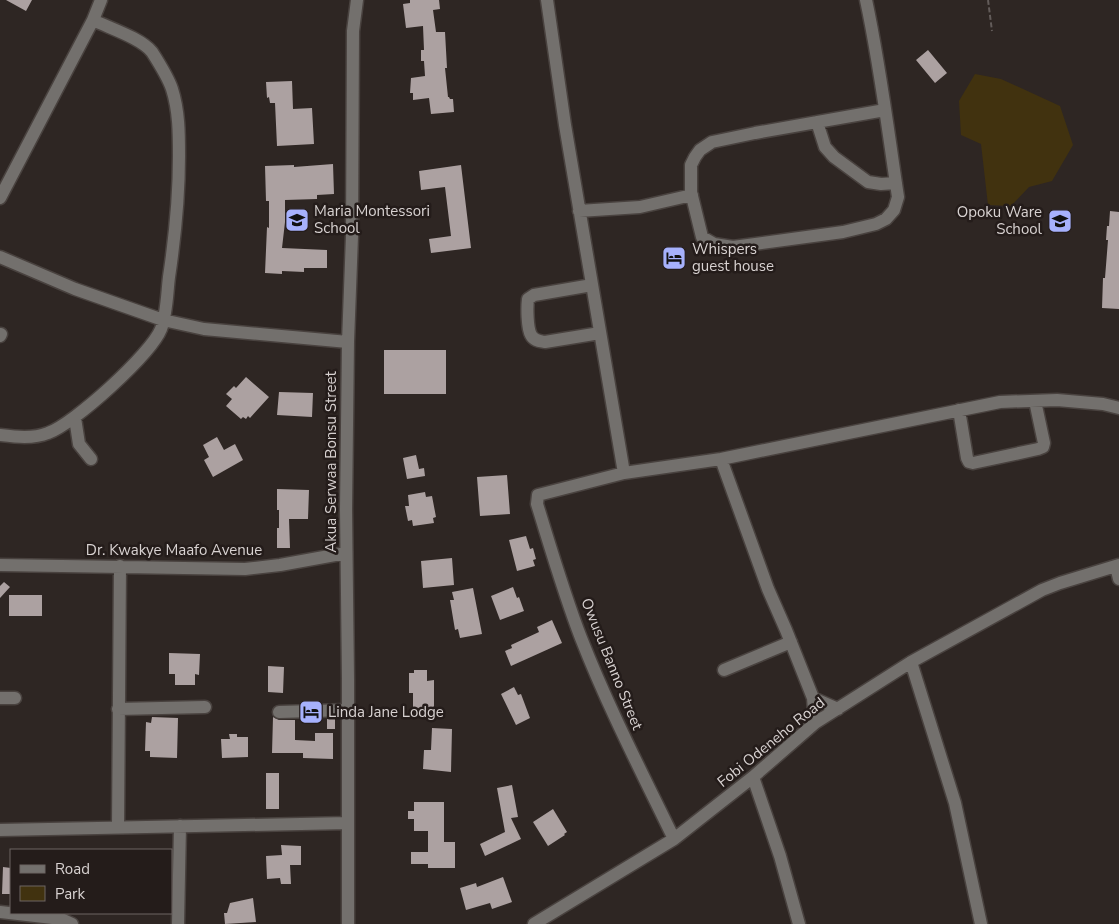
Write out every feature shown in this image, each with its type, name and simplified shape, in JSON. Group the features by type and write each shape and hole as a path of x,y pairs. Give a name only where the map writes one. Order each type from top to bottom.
{"street":[{"path":"0,198 93,20 101,0"},
{"name":"Akua Serwaa Bonsu Street","path":"348,924 346,553 348,342 352,236 353,31 357,0"},
{"path":"547,0 565,125 624,473 721,459 1000,402 1057,400 1103,404 1119,408"},
{"path":"866,0 874,40 885,110 898,197 894,210 886,219 876,224 843,232 733,247 714,244 702,237 692,195 691,165 700,150 712,142 885,110"},
{"path":"0,435 31,437 40,435 60,427 75,418 152,344 161,329 175,240 179,184 179,124 172,88 151,51 143,44 93,20"},
{"path":"817,122 825,147 834,157 868,182 881,184 896,183"},
{"path":"580,211 640,207 692,195"},
{"path":"0,257 76,290 163,320 204,329 348,342"},
{"path":"592,285 534,295 528,299 527,309 531,335 537,341 545,342 600,333"},
{"path":"959,410 967,458 969,462 973,463 1043,447 1044,443 1035,401"},
{"path":"75,418 79,444 90,459"},
{"path":"721,459 768,589 813,698 815,723"},
{"name":"Owusu Banno Street","path":"624,473 538,495 537,504 581,638 624,736 674,839"},
{"name":"Dr. Kwakye Maafo Avenue","path":"0,565 245,569 288,564 346,553"},
{"path":"118,827 120,566"},
{"name":"Fobi Odeneho Road","path":"534,924 674,839 753,777 815,723 911,662 1042,590 1060,583 1118,570"},
{"path":"724,670 791,642"},
{"path":"911,662 954,803 981,924"},
{"path":"0,698 14,698"},
{"path":"813,698 838,709"},
{"path":"118,709 205,708"},
{"path":"279,712 348,710"},
{"path":"753,777 780,856 799,924"},
{"path":"0,830 348,823"},
{"path":"178,924 180,826"},
{"path":"17,914 61,919 72,924"}],"path":[{"path":"988,0 992,32"}],"green space":[{"path":"975,74 1001,79 1060,106 1073,145 1052,181 1029,187 1011,206 988,205 981,144 961,135 959,101"}],"building":[{"path":"6,0 32,0 26,11"},
{"path":"410,0 439,0 440,9 433,10 436,32 445,32 447,68 445,68 448,97 453,99 454,112 431,114 429,98 413,100 413,93 410,93 411,78 425,76 424,61 421,61 421,50 424,50 423,26 406,28 403,4 410,3"},
{"path":"928,50 947,73 935,83 916,60"},
{"path":"292,81 293,109 312,108 314,144 277,146 275,103 270,103 269,97 267,98 266,82"},
{"path":"333,164 334,194 317,195 317,199 285,200 282,248 327,250 327,268 304,268 304,272 282,271 282,274 265,273 269,201 266,201 265,166 294,165 294,167"},
{"path":"461,165 471,248 431,253 429,239 451,236 445,187 421,190 419,171"},
{"path":"1110,211 1119,212 1119,309 1102,308 1103,278 1105,278 1108,240 1106,240 1107,226 1109,226"},
{"path":"384,350 446,350 446,394 384,394"},
{"path":"246,377 269,397 250,418 248,416 246,419 243,417 241,419 226,406 232,399 226,394 234,386 236,388"},
{"path":"279,392 313,393 312,417 277,415"},
{"path":"217,437 224,450 235,444 243,460 213,477 204,460 209,457 203,445"},
{"path":"416,455 419,469 424,468 425,476 407,479 403,458"},
{"path":"507,475 510,514 480,516 477,477"},
{"path":"277,489 309,490 308,519 289,519 290,548 277,548 279,510 277,510"},
{"path":"425,492 426,497 432,496 436,517 433,518 434,523 413,526 412,520 408,521 405,506 409,506 408,495"},
{"path":"526,536 530,549 533,548 536,559 533,560 535,566 517,571 509,540"},
{"path":"452,558 454,585 423,588 421,561"},
{"path":"4,582 10,587 0,598 0,586"},
{"path":"513,587 524,611 500,620 491,596"},
{"path":"473,588 482,634 460,638 458,629 455,630 450,600 454,600 452,592"},
{"path":"9,595 42,595 42,616 9,616"},
{"path":"552,620 562,643 511,666 505,651 512,648 511,645 539,632 537,627"},
{"path":"169,653 200,654 199,675 195,674 195,685 175,685 175,674 169,674"},
{"path":"268,666 284,667 283,693 268,692"},
{"path":"414,670 427,670 427,681 434,680 434,708 423,707 423,711 413,711 413,693 409,693 409,673 414,673"},
{"path":"514,687 518,695 521,694 530,718 516,725 501,694"},
{"path":"152,717 178,718 177,758 150,757 150,751 145,751 146,722 151,723"},
{"path":"273,717 279,720 295,720 295,740 315,741 315,733 333,733 333,759 303,758 303,753 272,753"},
{"path":"335,718 335,729 327,729 327,719"},
{"path":"432,728 452,729 451,772 423,769 424,750 431,750"},
{"path":"229,734 237,734 237,737 248,737 248,757 222,758 221,739 230,739"},
{"path":"266,773 279,773 279,809 266,809"},
{"path":"512,785 518,817 511,818 521,839 485,856 480,844 505,832 497,788"},
{"path":"414,802 444,802 444,842 455,842 455,868 428,868 428,864 411,864 411,852 428,852 428,831 414,831 414,819 408,819 408,811 414,811"},
{"path":"553,809 567,832 548,846 533,822"},
{"path":"281,845 301,846 301,865 290,865 291,884 281,884 280,878 267,879 266,856 282,855"},
{"path":"3,867 10,868 10,894 2,894"},
{"path":"503,877 512,902 492,909 490,903 466,910 460,888 476,883 477,887"},
{"path":"253,898 256,922 225,924 224,913 227,913 230,903"}],"place":[{"name":"Maria Montessori School","path":"297,220"},
{"name":"Opoku Ware School","path":"1060,221"},
{"name":"Whispers guest house","path":"674,258"},
{"name":"Linda Jane Lodge","path":"311,712"}]}
